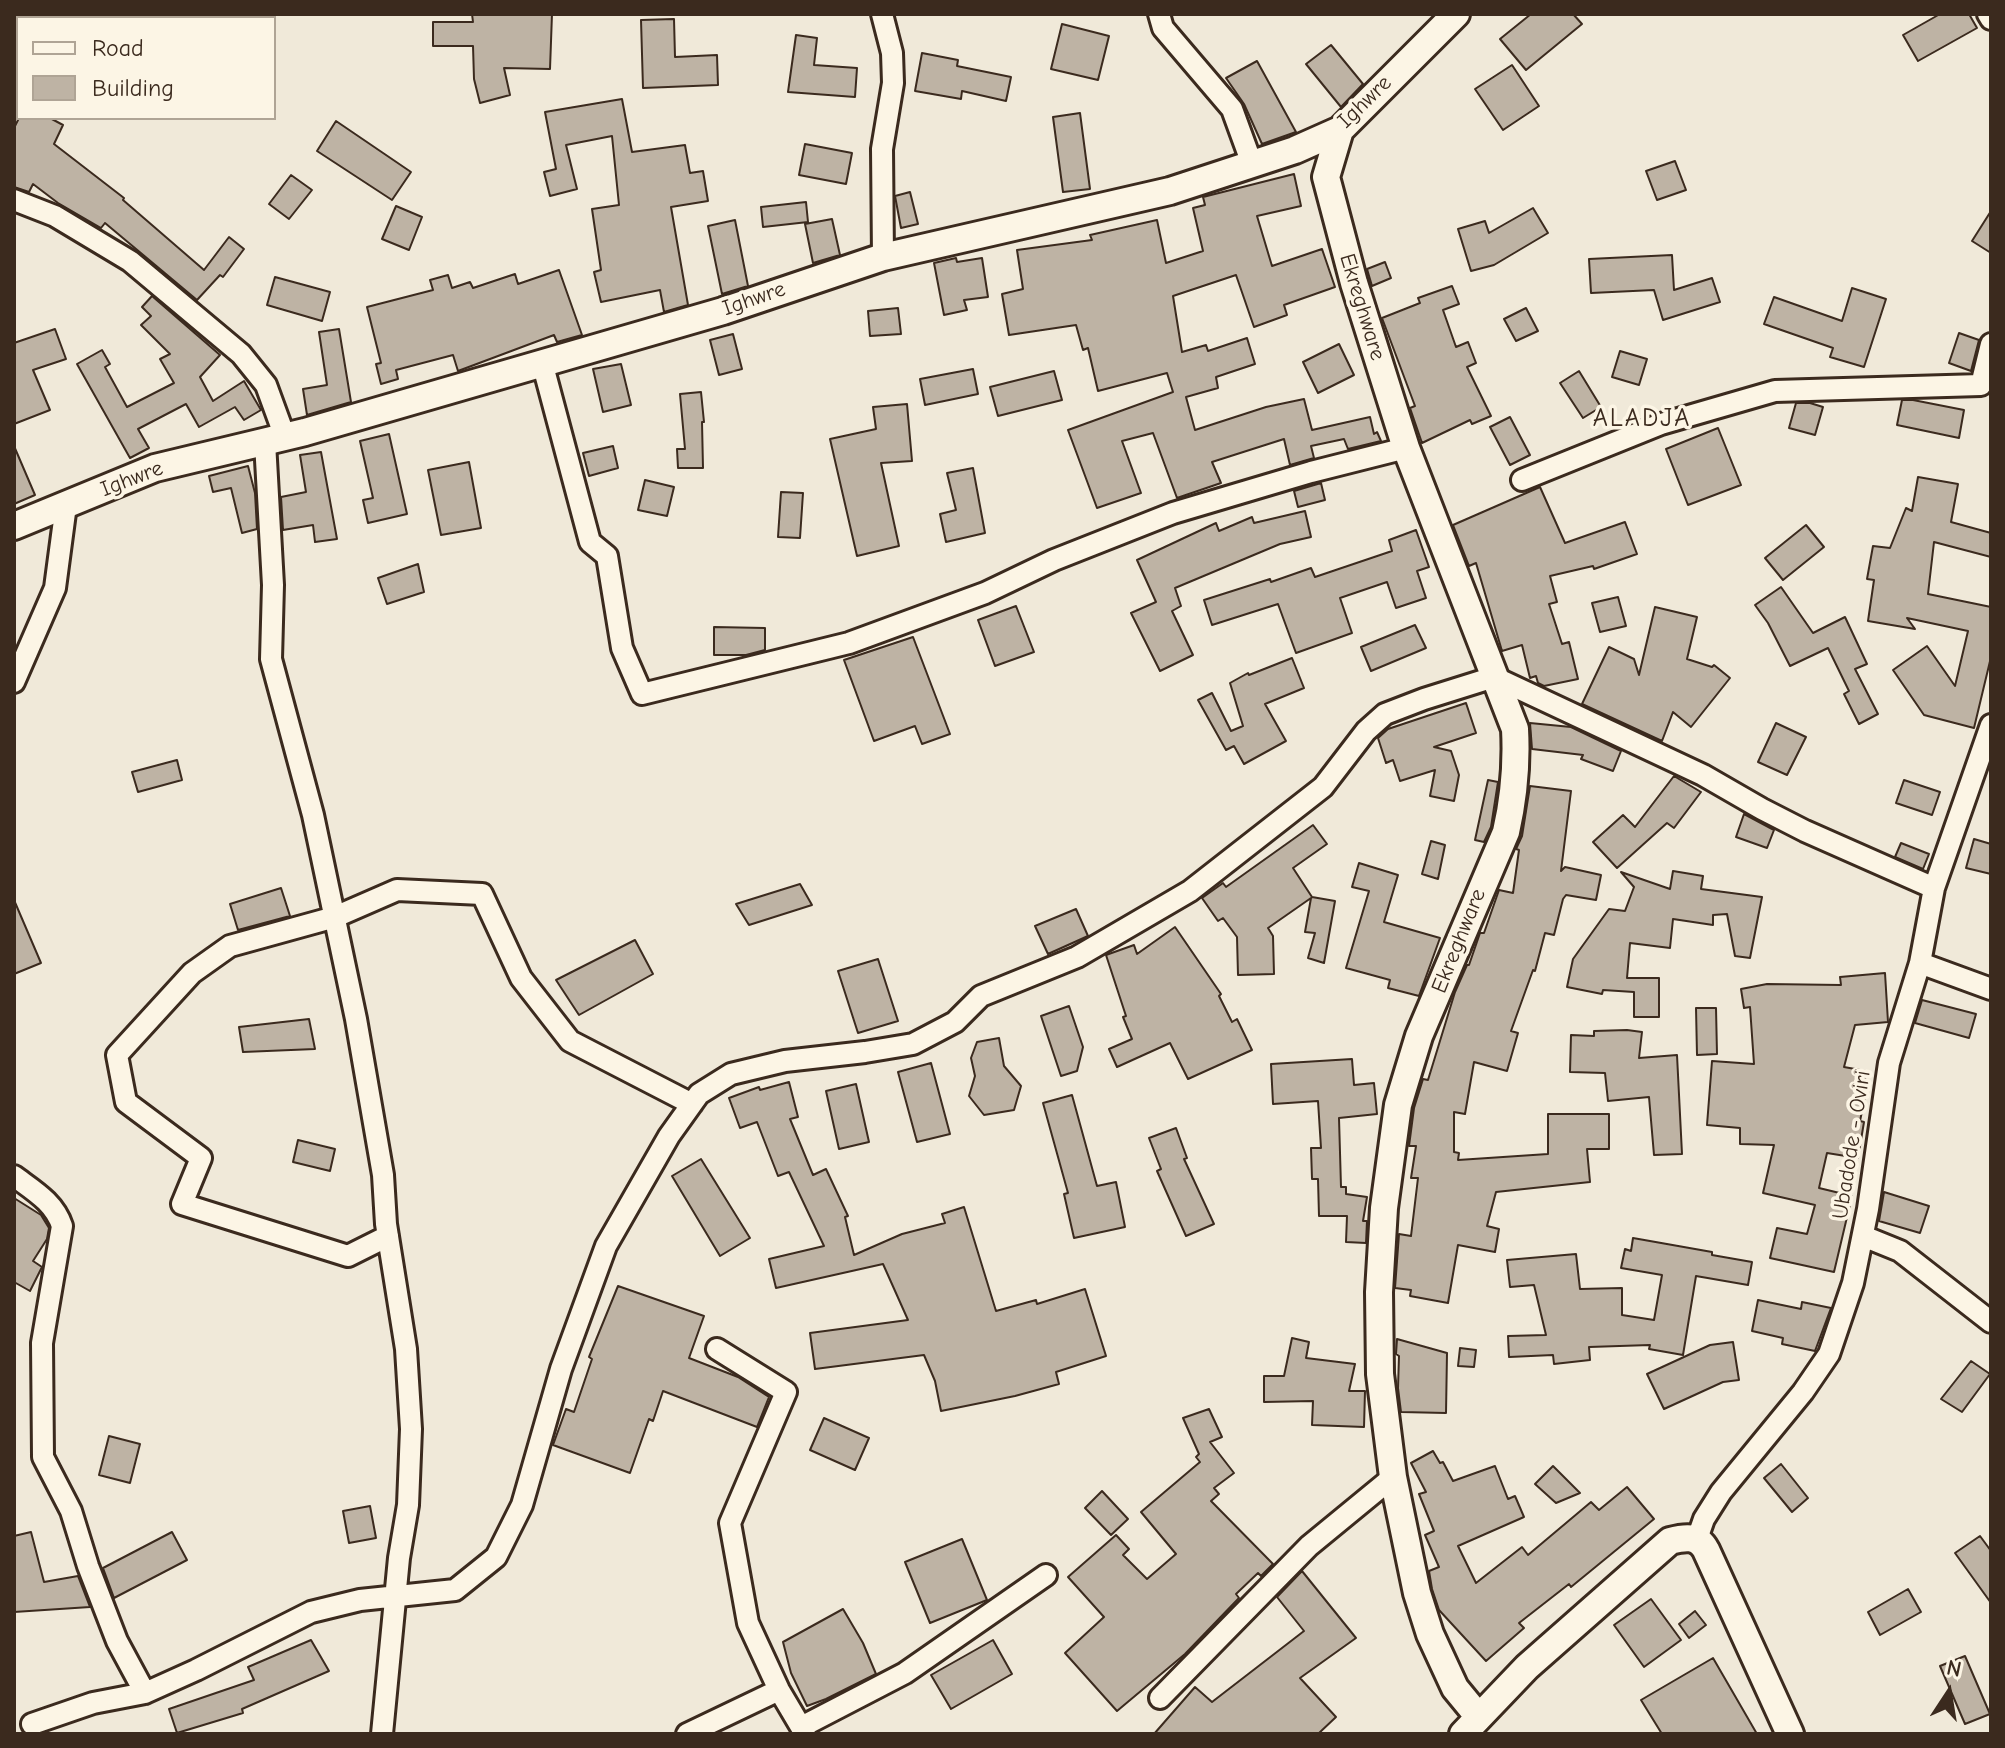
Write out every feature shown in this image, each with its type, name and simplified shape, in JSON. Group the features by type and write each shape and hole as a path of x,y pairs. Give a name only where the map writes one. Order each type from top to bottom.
{"street":[{"path":"882,14 892,53 893,83 882,149 883,257"},
{"path":"1159,14 1163,28 1232,109 1252,164"},
{"name":"Ighwre","path":"14,526 155,468 275,439 723,311 883,257 1170,191 1295,150 1340,130 1456,14"},
{"path":"1295,150 1326,177 1340,130"},
{"name":"Ekreghware","path":"1326,177 1354,283 1406,448 1515,729 1517,768 1506,832 1419,1036 1398,1105 1384,1208 1379,1292 1380,1374 1393,1477 1417,1593 1430,1634 1471,1725"},
{"path":"14,200 55,216 130,261 241,354 266,385 275,439 271,659 313,815 367,1075 406,1349 411,1429 408,1505 399,1558 382,1734"},
{"path":"1522,480 1661,424 1775,391 1981,385 1991,344"},
{"path":"542,362 590,542 607,556 622,648 642,694 849,643 985,593 1054,560 1173,513 1311,472 1406,448"},
{"path":"14,682 55,588 66,505"},
{"path":"32,1724 93,1703 145,1693 311,1612 360,1600 455,1590 496,1557 522,1505 561,1369 606,1246 669,1136 699,1094 731,1074 785,1061 913,1044 955,1022 981,996 1077,957 1190,891 1323,787 1366,731 1385,714 1494,677 1703,775 1805,831 1934,888"},
{"name":"Ubadode - Oviri","path":"1697,1539 1704,1519 1721,1492 1803,1392 1829,1354 1853,1283 1889,1063 1920,963 1934,888 1991,725"},
{"path":"388,1236 348,1256 182,1204 201,1158 126,1102 117,1055 192,973 230,946 335,917 397,890 482,894 521,978 570,1041 692,1104"},
{"path":"1920,963 1991,989"},
{"path":"14,1176 49,1202 62,1226 42,1343 43,1457 71,1511 117,1641 145,1693"},
{"path":"1863,1236 1900,1251 1991,1322"},
{"path":"717,1349 786,1392 730,1523 748,1623 779,1690 803,1730 905,1673 1046,1575"},
{"path":"1160,1698 1309,1546 1393,1477"},
{"path":"1471,1725 1527,1667 1670,1541 1688,1538 1697,1539 1706,1550 1790,1734"},
{"path":"687,1734 779,1690"}],"building":[{"path":"472,14 552,14 550,69 504,68 510,95 480,103 474,79 473,46 433,46 433,22 473,22"},
{"path":"1531,14 1573,14 1582,24 1526,70 1500,39"},
{"path":"1940,14 1969,14 1977,28 1918,61 1903,35"},
{"path":"674,19 675,57 717,55 718,85 643,88 641,20"},
{"path":"1062,24 1109,36 1098,80 1051,69"},
{"path":"796,35 817,38 814,65 857,68 855,97 788,92"},
{"path":"1331,45 1363,84 1341,107 1306,64"},
{"path":"922,53 958,60 957,66 1011,77 1006,101 962,91 961,99 915,91"},
{"path":"1257,61 1296,132 1262,144 1244,104 1226,78"},
{"path":"1512,65 1539,106 1503,130 1475,89"},
{"path":"622,99 632,152 685,145 690,173 703,171 708,201 671,207 688,305 664,312 660,290 601,302 594,272 601,270 592,209 619,205 612,136 566,145 577,189 550,196 544,172 556,169 545,112"},
{"path":"1080,113 1090,189 1063,192 1053,117"},
{"path":"18,120 54,120 63,125 54,144 124,198 204,270 229,237 244,249 223,277 220,275 197,300 105,223 101,228 33,184 29,192 14,187 14,128"},
{"path":"336,121 411,172 392,200 317,151"},
{"path":"805,144 852,153 846,184 799,175"},
{"path":"1675,161 1686,190 1657,200 1646,171"},
{"path":"1294,174 1301,206 1257,216 1272,266 1322,249 1335,287 1284,305 1287,315 1254,327 1236,275 1173,296 1182,352 1206,345 1208,351 1247,338 1255,364 1216,377 1218,388 1186,397 1195,430 1266,407 1304,399 1312,430 1370,417 1374,434 1377,432 1381,441 1348,449 1344,439 1311,446 1314,458 1290,465 1284,439 1212,462 1221,483 1177,498 1153,433 1122,441 1141,493 1097,508 1068,430 1173,392 1167,373 1098,391 1088,348 1083,350 1076,325 1009,335 1002,294 1023,289 1017,250 1092,240 1090,235 1157,220 1166,263 1203,251 1193,208 1205,205 1203,197"},
{"path":"291,175 312,190 289,219 269,204"},
{"path":"910,192 918,224 901,228 895,196"},
{"path":"806,202 808,222 763,227 761,207"},
{"path":"396,206 422,217 409,250 382,239"},
{"path":"1533,208 1548,233 1494,265 1471,271 1458,229 1485,221 1489,233"},
{"path":"1991,211 1991,253 1972,241"},
{"path":"832,219 840,255 813,263 805,224"},
{"path":"735,220 748,286 722,294 708,226"},
{"path":"1672,255 1674,290 1712,278 1720,302 1663,320 1654,290 1591,293 1589,259"},
{"path":"956,258 957,262 982,258 988,297 964,300 967,310 944,315 934,263"},
{"path":"1385,262 1391,278 1372,286 1367,269"},
{"path":"559,270 582,335 557,342 554,335 458,371 453,355 396,370 398,379 381,384 376,364 381,363 367,307 433,290 430,280 448,275 452,288 470,282 473,288 515,274 518,284"},
{"path":"275,277 330,292 322,321 267,305"},
{"path":"1452,286 1459,304 1443,310 1456,347 1468,342 1476,363 1467,367 1491,416 1472,424 1470,420 1422,443 1410,408 1415,406 1382,318 1420,303 1418,298"},
{"path":"1852,288 1886,299 1864,367 1830,357 1833,348 1764,324 1774,297 1842,321"},
{"path":"152,296 220,355 200,377 213,401 244,381 261,410 244,420 235,407 199,427 186,404 138,429 149,448 130,458 77,364 102,350 110,364 105,367 127,407 174,383 160,359 170,354 141,325 151,316 142,307"},
{"path":"898,308 901,334 870,336 868,311"},
{"path":"1526,308 1538,331 1516,341 1504,319"},
{"path":"55,329 66,359 33,370 50,410 14,424 14,343"},
{"path":"339,329 351,402 307,415 303,389 327,385 319,332"},
{"path":"1959,333 1979,340 1971,371 1949,363"},
{"path":"733,334 742,369 719,375 710,340"},
{"path":"1339,344 1354,375 1318,393 1303,362"},
{"path":"1620,351 1647,359 1639,385 1612,377"},
{"path":"621,364 631,405 603,412 593,369"},
{"path":"973,369 978,394 925,405 920,379"},
{"path":"1054,371 1062,400 998,416 990,387"},
{"path":"1579,371 1601,407 1583,418 1560,383"},
{"path":"701,392 703,468 678,468 677,449 685,449 680,394"},
{"path":"1902,400 1964,410 1959,438 1897,425"},
{"path":"1796,403 1823,407 1815,435 1789,428"},
{"path":"907,404 912,461 881,463 899,546 857,556 830,439 876,429 873,407"},
{"path":"1510,417 1530,455 1510,465 1490,427"},
{"path":"1718,428 1741,485 1688,505 1666,449"},
{"path":"389,434 407,514 368,523 363,500 373,498 360,441"},
{"path":"14,446 35,495 14,504"},
{"path":"613,446 618,468 589,476 583,453"},
{"path":"321,452 337,539 315,542 313,525 283,530 281,497 306,492 300,455"},
{"path":"469,462 481,528 441,535 428,470"},
{"path":"248,466 255,493 257,529 242,533 231,488 213,492 209,476"},
{"path":"973,468 985,533 946,542 940,514 956,510 947,473"},
{"path":"1918,477 1958,484 1951,522 1991,533 1991,557 1934,542 1928,594 1991,607 1991,657 1974,728 1924,715 1893,670 1927,646 1955,686 1968,631 1907,618 1915,629 1868,621 1874,580 1867,579 1873,546 1890,548 1906,508 1912,511"},
{"path":"645,480 674,487 667,516 638,510"},
{"path":"1321,483 1325,500 1298,507 1294,491"},
{"path":"1540,487 1565,543 1625,522 1637,554 1594,569 1593,566 1550,576 1557,602 1549,604 1562,644 1569,642 1578,679 1544,686 1538,683 1536,676 1530,678 1522,645 1502,651 1476,563 1469,566 1453,525"},
{"path":"781,492 803,493 800,538 778,537"},
{"path":"1305,511 1311,537 1280,544 1175,588 1181,606 1172,611 1193,655 1160,671 1131,613 1156,602 1137,560 1216,523 1219,531 1252,517 1254,523"},
{"path":"1806,525 1824,547 1783,580 1765,558"},
{"path":"1416,530 1429,567 1417,571 1426,598 1396,608 1387,582 1340,598 1352,633 1296,653 1278,604 1212,625 1204,600 1311,568 1315,577 1392,551 1389,540"},
{"path":"418,564 424,592 387,604 378,578"},
{"path":"1781,587 1813,633 1845,617 1867,664 1855,669 1878,714 1859,724 1844,694 1849,691 1828,648 1790,666 1755,605"},
{"path":"1618,597 1626,626 1600,632 1592,603"},
{"path":"1016,606 1034,652 995,666 978,620"},
{"path":"1655,607 1697,617 1687,659 1714,665 1730,678 1691,727 1673,712 1662,741 1582,704 1609,647 1634,659 1639,675"},
{"path":"1415,625 1426,648 1371,671 1361,647"},
{"path":"714,627 765,628 765,650 746,655 714,655"},
{"path":"913,637 950,734 922,744 915,726 874,741 844,660"},
{"path":"1292,658 1304,688 1265,704 1286,741 1244,764 1234,746 1226,750 1198,700 1212,693 1231,731 1243,726 1230,683 1248,673"},
{"path":"1466,703 1476,733 1434,747 1451,751 1459,775 1454,801 1430,796 1435,770 1400,781 1393,760 1386,763 1378,738 1388,729"},
{"path":"1530,723 1571,727 1621,751 1613,771 1581,759 1583,755 1532,749"},
{"path":"1776,723 1806,737 1787,775 1758,762"},
{"path":"177,760 182,780 138,792 132,772"},
{"path":"1674,776 1701,792 1674,828 1667,823 1617,868 1593,842 1623,815 1635,827"},
{"path":"1488,780 1498,782 1491,827 1484,842 1475,840"},
{"path":"1904,780 1940,792 1932,815 1896,803"},
{"path":"1530,786 1571,791 1561,871 1565,867 1601,875 1596,900 1566,895 1563,899 1554,935 1545,933 1535,971 1511,1031 1518,1033 1507,1071 1474,1062 1465,1114 1454,1112 1454,1152 1459,1153 1458,1160 1548,1154 1548,1114 1609,1114 1609,1149 1587,1149 1590,1182 1496,1192 1487,1226 1499,1229 1495,1252 1458,1245 1448,1303 1410,1296 1411,1290 1395,1288 1399,1234 1411,1236 1418,1178 1411,1178 1416,1146 1409,1146 1414,1108 1423,1079 1428,1080 1455,992 1480,933 1484,933 1499,890 1513,893 1519,850 1516,849 1522,836"},
{"path":"1744,814 1774,830 1767,848 1736,837"},
{"path":"1313,825 1327,844 1293,868 1312,897 1335,901 1324,963 1308,958 1315,933 1305,932 1311,898 1268,928 1273,936 1274,974 1238,975 1237,937 1223,918 1218,921 1202,898 1223,883 1226,887"},
{"path":"1974,839 1991,844 1991,874 1966,868"},
{"path":"1431,841 1445,845 1438,879 1422,874"},
{"path":"1901,843 1929,854 1923,869 1895,857"},
{"path":"1359,863 1398,875 1384,922 1440,938 1419,996 1388,988 1390,980 1346,968 1369,891 1352,887"},
{"path":"1673,871 1703,876 1701,889 1762,897 1750,958 1735,956 1727,914 1713,915 1713,925 1673,919 1670,948 1630,943 1627,978 1659,978 1659,1017 1634,1017 1634,992 1603,990 1602,994 1567,987 1573,959 1609,909 1625,911 1634,887 1621,872 1670,889"},
{"path":"800,884 812,905 749,925 736,904"},
{"path":"281,888 290,916 238,930 230,904"},
{"path":"14,900 41,963 14,974"},
{"path":"1076,909 1088,936 1048,954 1035,926"},
{"path":"1175,927 1221,994 1219,996 1232,1022 1237,1019 1252,1050 1188,1079 1170,1043 1117,1067 1109,1049 1132,1039 1106,955 1134,945 1137,954"},
{"path":"635,940 653,974 579,1015 556,980"},
{"path":"878,959 898,1021 858,1033 838,971"},
{"path":"1885,973 1888,1022 1855,1025 1844,1067 1866,1071 1865,1080 1868,1082 1860,1121 1864,1122 1858,1158 1827,1153 1819,1188 1852,1196 1834,1272 1770,1258 1777,1228 1807,1234 1815,1205 1763,1193 1774,1145 1740,1144 1740,1128 1707,1125 1712,1061 1754,1064 1750,1007 1744,1008 1741,989 1767,984 1841,985 1840,977"},
{"path":"1922,1000 1976,1014 1969,1038 1915,1023"},
{"path":"1069,1006 1083,1047 1077,1071 1061,1076 1041,1016"},
{"path":"1696,1008 1716,1008 1717,1054 1697,1055"},
{"path":"309,1019 315,1049 243,1052 239,1027"},
{"path":"1594,1031 1642,1032 1639,1058 1677,1055 1682,1154 1654,1155 1649,1097 1608,1101 1605,1073 1570,1072 1571,1035 1594,1036"},
{"path":"999,1038 1004,1066 1021,1086 1014,1110 984,1115 969,1096 975,1076 971,1058 977,1042"},
{"path":"1352,1059 1354,1085 1374,1083 1377,1114 1339,1118 1341,1187 1346,1187 1346,1194 1367,1197 1363,1221 1367,1221 1366,1243 1346,1242 1347,1216 1319,1216 1318,1179 1312,1179 1311,1148 1321,1148 1318,1101 1273,1104 1271,1064"},
{"path":"931,1063 950,1134 917,1142 898,1072"},
{"path":"789,1082 798,1117 790,1119 813,1175 826,1169 848,1216 845,1217 854,1255 902,1234 945,1223 942,1214 964,1207 996,1311 1036,1300 1037,1304 1085,1289 1106,1356 1056,1372 1059,1384 941,1411 935,1381 924,1355 815,1369 810,1333 908,1320 883,1264 776,1288 769,1259 824,1246 789,1172 778,1176 757,1122 740,1128 729,1098 759,1087 760,1090"},
{"path":"856,1084 869,1142 839,1149 826,1091"},
{"path":"1072,1095 1097,1186 1116,1182 1125,1227 1074,1238 1064,1194 1068,1193 1043,1103"},
{"path":"1176,1128 1187,1158 1184,1159 1214,1224 1186,1236 1157,1171 1161,1169 1149,1138"},
{"path":"298,1140 335,1149 330,1171 293,1162"},
{"path":"701,1159 750,1238 720,1256 672,1176"},
{"path":"1884,1192 1929,1206 1920,1233 1879,1221"},
{"path":"14,1198 41,1215 49,1228 47,1239 33,1261 42,1267 30,1291 14,1282"},
{"path":"1633,1238 1752,1262 1748,1285 1696,1276 1683,1355 1649,1349 1650,1345 1589,1347 1590,1360 1554,1364 1553,1355 1509,1357 1508,1336 1546,1335 1534,1285 1510,1287 1507,1260 1576,1254 1580,1289 1622,1288 1622,1315 1654,1320 1662,1275 1621,1268 1625,1249 1631,1251"},
{"path":"618,1286 704,1316 689,1358 738,1377 769,1397 757,1427 663,1391 653,1421 649,1419 630,1473 553,1445 566,1409 574,1412 592,1359 589,1357"},
{"path":"1758,1300 1801,1309 1802,1302 1831,1308 1815,1351 1782,1344 1783,1338 1752,1331"},
{"path":"1292,1338 1309,1342 1306,1358 1355,1364 1349,1391 1365,1391 1364,1427 1312,1425 1313,1401 1264,1402 1264,1376 1284,1376"},
{"path":"1397,1339 1447,1353 1446,1413 1401,1412"},
{"path":"1733,1342 1739,1380 1723,1382 1664,1409 1647,1374 1710,1345"},
{"path":"1460,1348 1476,1350 1474,1367 1458,1366"},
{"path":"1971,1361 1990,1374 1962,1412 1941,1399"},
{"path":"1209,1409 1222,1437 1210,1442 1234,1473 1214,1488 1219,1494 1211,1501 1273,1564 1261,1576 1258,1573 1236,1594 1239,1598 1185,1654 1117,1711 1065,1653 1104,1617 1068,1577 1116,1535 1129,1549 1123,1555 1147,1579 1176,1554 1141,1512 1200,1462 1183,1418"},
{"path":"824,1418 869,1438 855,1470 810,1450"},
{"path":"109,1436 140,1444 130,1483 99,1475"},
{"path":"1433,1451 1453,1481 1495,1466 1508,1499 1515,1496 1524,1517 1458,1546 1476,1583 1522,1547 1528,1555 1591,1502 1599,1510 1627,1487 1654,1519 1571,1587 1569,1584 1519,1623 1524,1628 1486,1661 1439,1610 1432,1589 1429,1571 1439,1567 1425,1535 1434,1531 1419,1494 1426,1492 1411,1463"},
{"path":"1781,1464 1808,1498 1792,1512 1764,1478"},
{"path":"1553,1466 1580,1493 1556,1503 1535,1484"},
{"path":"1102,1491 1128,1519 1111,1535 1085,1508"},
{"path":"370,1506 376,1538 349,1543 343,1511"},
{"path":"31,1532 44,1582 78,1576 90,1607 14,1612 14,1536"},
{"path":"172,1532 187,1560 114,1598 103,1568"},
{"path":"1980,1536 1991,1551 1991,1603 1955,1553"},
{"path":"962,1539 987,1600 930,1623 905,1562"},
{"path":"1302,1571 1356,1638 1300,1678 1336,1717 1318,1734 1154,1734 1195,1687 1212,1702 1304,1631 1277,1597"},
{"path":"1908,1589 1921,1612 1880,1635 1868,1612"},
{"path":"1651,1599 1681,1640 1644,1667 1614,1625"},
{"path":"843,1609 863,1643 876,1674 807,1706 791,1673 783,1642"},
{"path":"1695,1611 1706,1625 1689,1638 1679,1624"},
{"path":"311,1640 329,1671 242,1709 243,1713 177,1733 169,1709 254,1680 248,1667"},
{"path":"993,1640 1012,1674 951,1709 931,1675"},
{"path":"1965,1656 1990,1714 1965,1724 1940,1666"},
{"path":"1713,1658 1757,1734 1662,1734 1641,1700"}],"district":[{"name":"ALADJA","path":"1642,419"}]}
